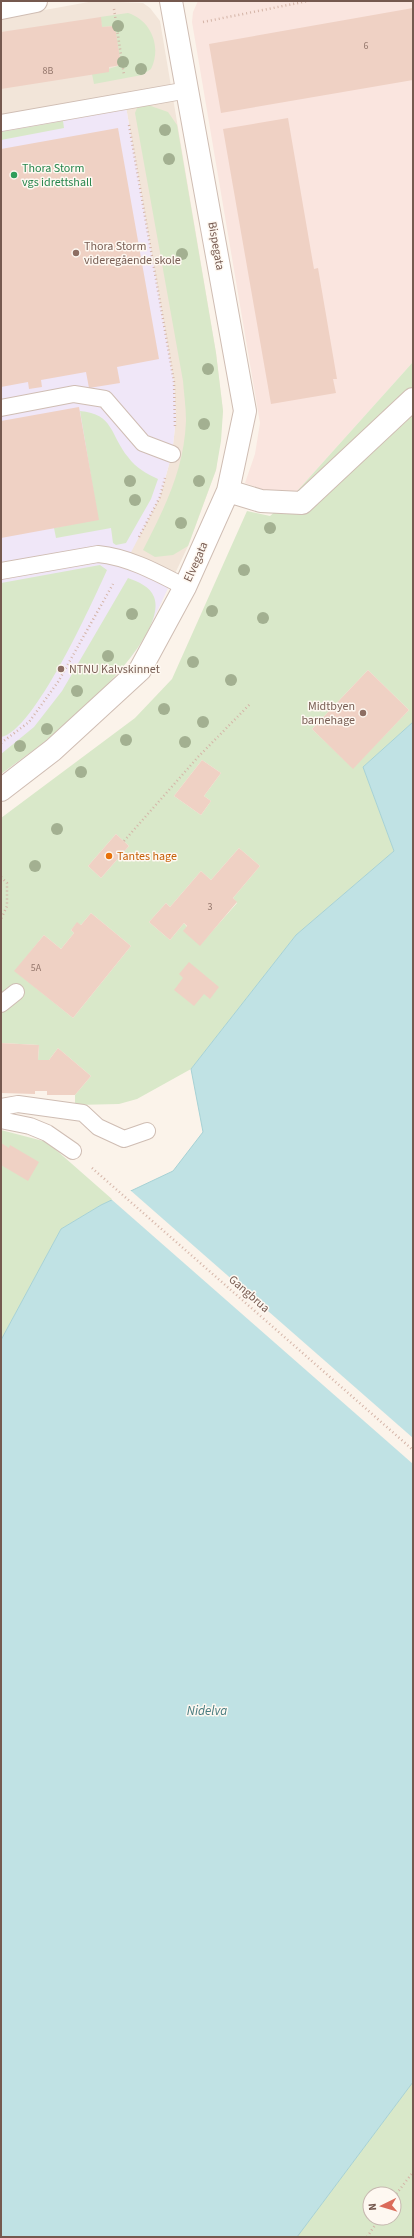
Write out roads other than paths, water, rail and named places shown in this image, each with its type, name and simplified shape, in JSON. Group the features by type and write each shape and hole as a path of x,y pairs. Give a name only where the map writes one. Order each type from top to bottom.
{"street":[{"path":"1,8 36,1"},
{"name":"Bispegata","path":"171,1 245,411 228,491"},
{"path":"228,491 261,501 302,503 413,398"},
{"name":"Elvegata","path":"1,790 53,750 140,670 185,587 228,491"}],"lane":[{"path":"1,123 188,90"},
{"path":"1,408 74,394 105,399 143,443 172,454"},
{"path":"1,571 98,554 126,560 185,587"},
{"path":"1,1004 16,992"},
{"path":"1,1107 18,1104 83,1113 98,1127 124,1139 147,1131"},
{"path":"1,1120 30,1126 47,1133 73,1151"}],"water":[{"name":"Nidelva","path":"413,722 413,2082 297,2237 1,2237 1,1340 61,1229 101,1205 173,1171 203,1132 191,1069 296,935 394,851 363,767"}],"place":[{"name":"Thora Storm vgs idrettshall","path":"14,175"},
{"name":"Thora Storm videregående skole","path":"76,253"},
{"name":"NTNU Kalvskinnet","path":"61,669"},
{"name":"Midtbyen barnehage","path":"363,713"},
{"name":"Tantes hage","path":"109,856"}]}
